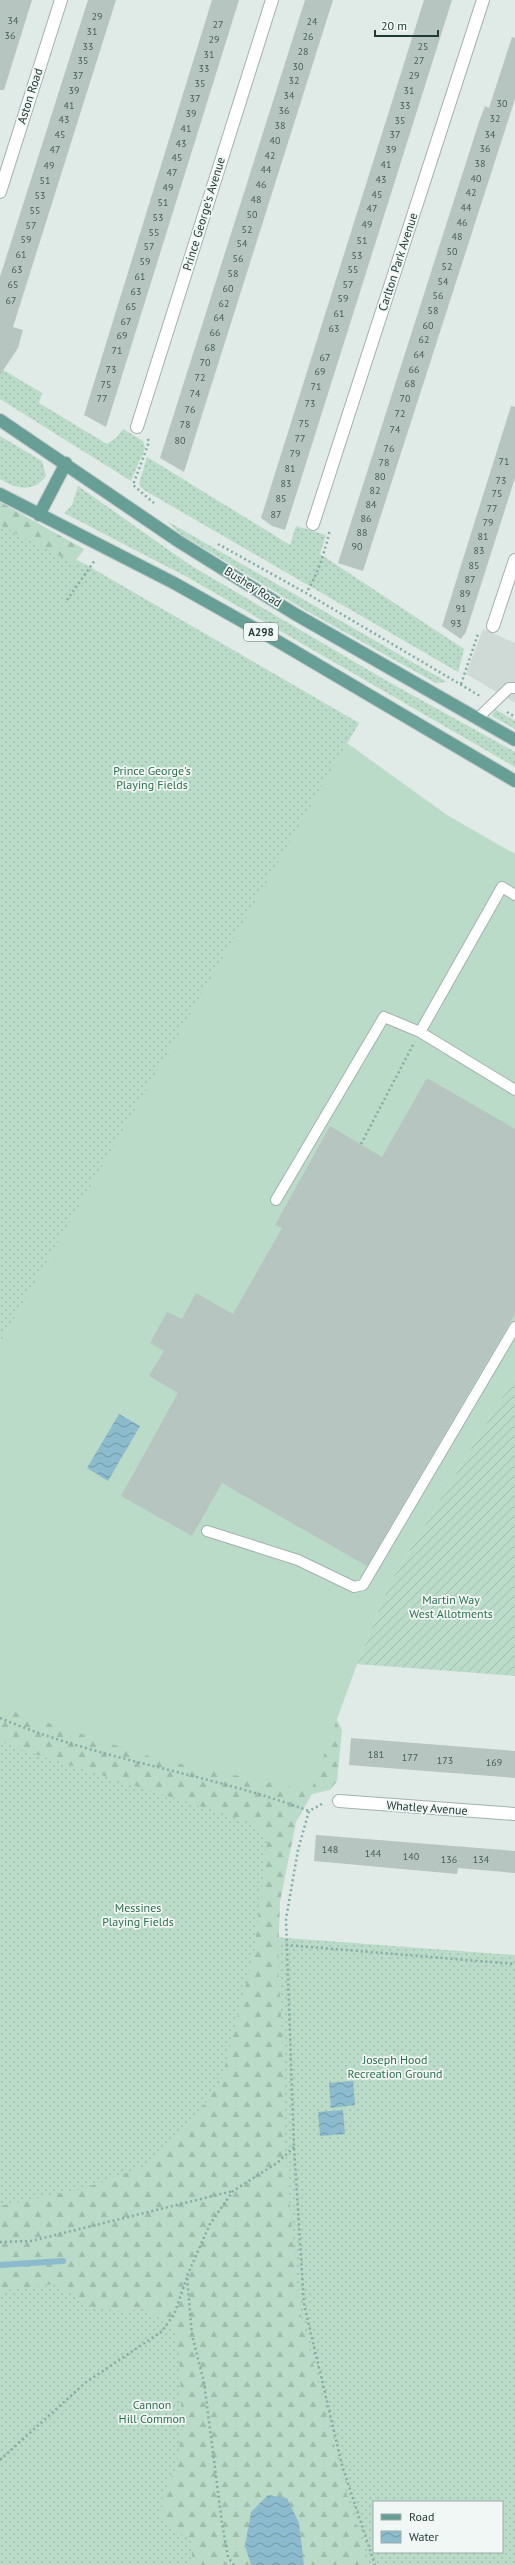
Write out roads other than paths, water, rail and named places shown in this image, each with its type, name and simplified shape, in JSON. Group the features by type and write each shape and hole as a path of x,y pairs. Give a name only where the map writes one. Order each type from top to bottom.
{"main road":[{"name":"Bushey Road","path":"0,420 66,463 178,541 295,614 515,740"},
{"path":"39,516 66,463"},
{"name":"A298","path":"0,494 101,548 174,583 279,642 515,781"}],"street":[{"name":"Aston Road","path":"0,192 61,0"},
{"name":"Prince George's Avenue","path":"137,427 272,0"},
{"name":"Carlton Park Avenue","path":"313,524 483,0"},
{"path":"493,626 515,560"},
{"name":"Whatley Avenue","path":"339,1801 515,1814"}],"lane":[{"path":"478,719 492,703 509,688 515,688"},
{"path":"420,1032 502,888 515,895"},
{"path":"276,1200 384,1017 420,1032 515,1090"},
{"path":"207,1531 298,1560 354,1587 363,1585 515,1327"}],"water":[{"path":"119,1414 140,1426 108,1481 87,1468"},
{"path":"353,2081 355,2105 331,2108 329,2083"},
{"path":"343,2110 345,2134 320,2136 318,2112"},
{"path":"268,2495 287,2498 299,2523 304,2565 251,2565 245,2546 251,2512"}],"waterway":[{"path":"0,2265 63,2261"}],"park label":[{"name":"Prince George's Playing Fields","path":"152,778"},
{"name":"Martin Way West Allotments","path":"451,1607"},
{"name":"Messines Playing Fields","path":"138,1915"},
{"name":"Joseph Hood Recreation Ground","path":"395,2067"},
{"name":"Cannon Hill Common","path":"152,2412"}]}
